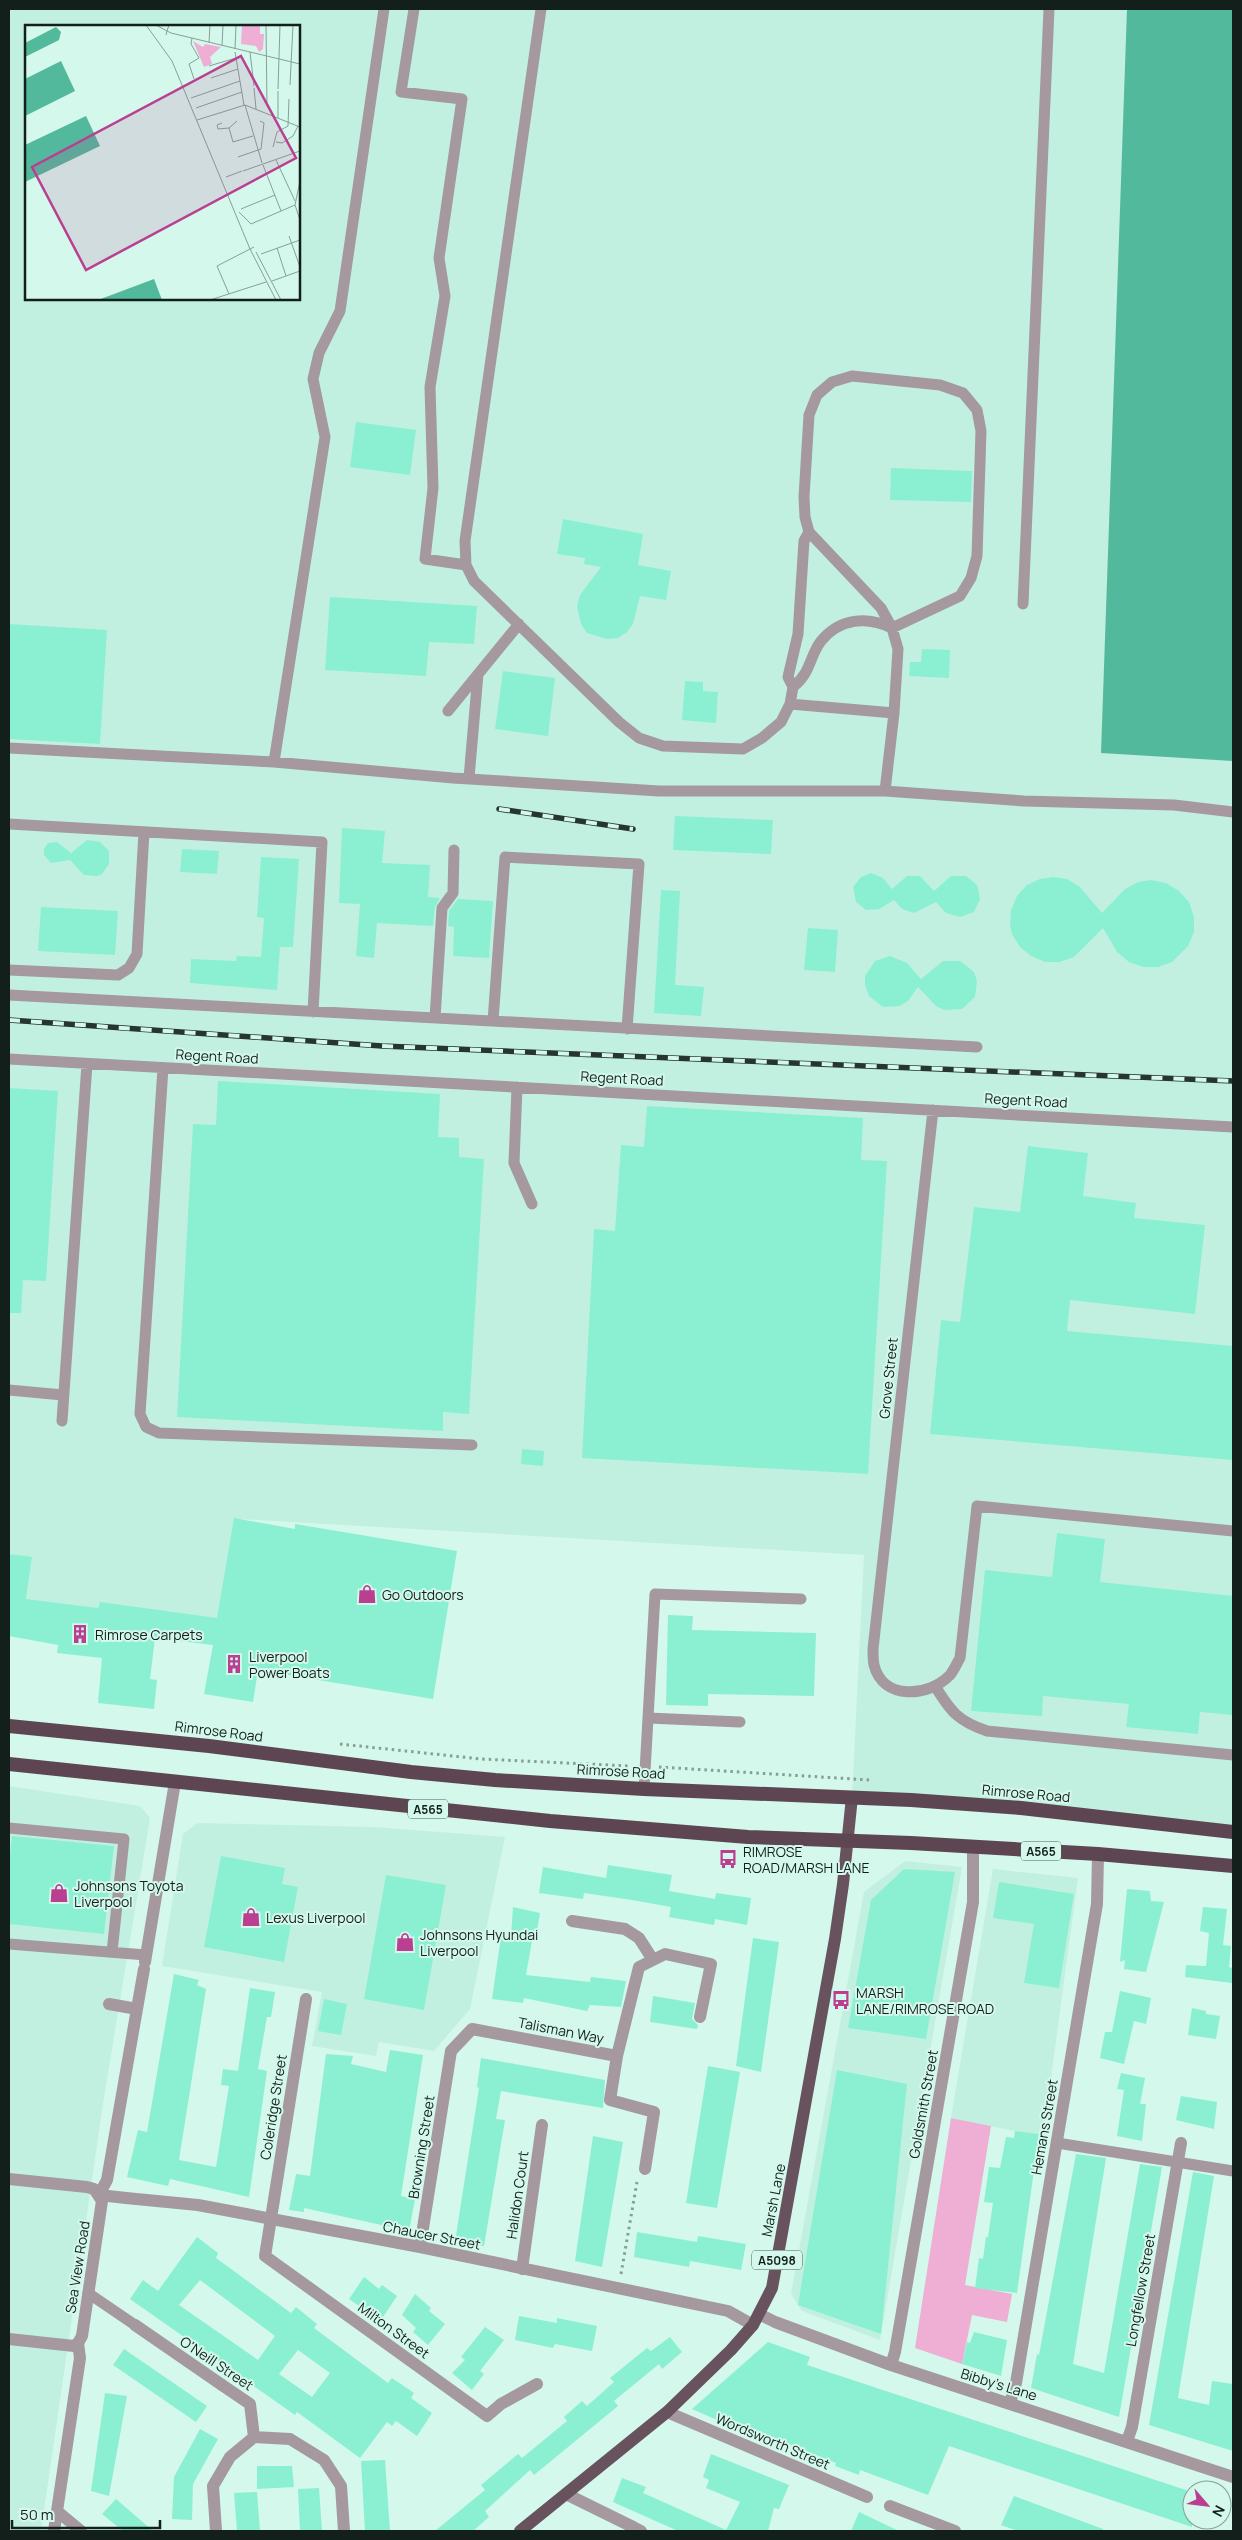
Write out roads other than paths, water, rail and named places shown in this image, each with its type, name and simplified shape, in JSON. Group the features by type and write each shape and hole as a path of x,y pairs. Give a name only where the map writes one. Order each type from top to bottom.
{"highway":[{"name":"Rimrose Road","path":"9,1726 209,1746 411,1772 644,1789 1021,1808 1233,1832"},
{"name":"A565","path":"9,1764 550,1821 748,1836 1098,1854 1233,1866"}],"main road":[{"name":"Marsh Lane","path":"520,2531 667,2412 731,2350 756,2320 772,2288 835,1940 852,1798"}],"street":[{"name":"Sea View Road","path":"54,2531 80,2358 78,2343 82,2336 102,2208 99,2195 107,2180 175,1782"},
{"name":"Goldsmith Street","path":"891,2365 896,2352 973,1902 973,1847"},
{"name":"Hemans Street","path":"1010,2403 1016,2384 1097,1904 1098,1854"},
{"path":"572,1921 625,1928 639,1938 653,1960"},
{"path":"617,2056 639,1967 665,1954 711,1964 700,2017"},
{"name":"Coleridge Street","path":"269,2220 306,1999"},
{"path":"109,2004 137,2009"},
{"name":"Talisman Way","path":"451,2051 472,2029 617,2056 610,2100 654,2112 645,2168"},
{"name":"Browning Street","path":"420,2247 451,2051"},
{"name":"Halidon Court","path":"522,2269 542,2125"},
{"name":"Longfellow Street","path":"1128,2442 1132,2428 1180,2143"},
{"name":"Chaucer Street","path":"9,2179 87,2188 94,2190 99,2195 198,2205 269,2220 420,2247 728,2311 756,2320"},
{"name":"Milton Street","path":"269,2220 265,2256 487,2416 501,2404 536,2384"},
{"name":"Bibby's Lane","path":"756,2320 775,2322 891,2365 1233,2477"},
{"name":"O'Neill Street","path":"135,2325 250,2404 254,2437"},
{"path":"9,2339 74,2346 78,2343"},
{"name":"Wordsworth Street","path":"667,2412 867,2497"},
{"path":"216,2531 213,2486 230,2457 254,2437 290,2439 324,2460 341,2486 344,2531"},
{"path":"566,2494 637,2529"},
{"path":"890,2506 955,2531"},
{"path":"57,2511 81,2531"}],"lane":[{"path":"274,762 325,437 313,379 319,353 340,311 384,9"},
{"path":"414,9 402,92 462,99 439,258 445,296 430,387 433,488 425,559 466,565"},
{"path":"541,9 465,541 466,565 474,581 619,722 639,738 663,746 743,748 762,738 781,722 790,704 793,687 788,677 798,634 804,541 809,532"},
{"path":"1023,604 1050,9"},
{"path":"885,791 894,713 898,649 892,628 881,608 809,532 804,517 809,415 818,395 832,382 852,376 940,385 963,393 977,410 981,431 977,556 971,578 960,596 892,628"},
{"path":"793,687 804,679 820,642 836,628 852,621 875,620 892,628"},
{"path":"448,711 519,624"},
{"path":"469,778 478,674"},
{"path":"790,704 894,713"},
{"path":"9,748 274,762 659,791 885,791 1024,801 1174,805 1233,812"},
{"path":"9,824 322,842 313,1012"},
{"path":"9,970 118,975 129,968 136,954 144,832"},
{"path":"435,1018 442,908 452,893 454,850"},
{"path":"493,1021 505,857 639,864 627,1029"},
{"path":"9,995 977,1047"},
{"name":"Regent Road","path":"9,1058 87,1064 1233,1128"},
{"path":"62,1421 87,1064"},
{"path":"162,1068 140,1414 146,1427 158,1433 472,1445"},
{"path":"517,1087 514,1163 532,1204"},
{"name":"Grove Street","path":"933,1110 873,1649 874,1666 880,1678 895,1690 916,1693 935,1686"},
{"path":"9,1390 64,1395"},
{"path":"1233,1531 977,1506 960,1658 950,1674 935,1686 951,1711 966,1724 987,1731 1233,1755"},
{"path":"644,1789 655,1594 801,1600"},
{"path":"648,1718 740,1722"},
{"path":"9,1828 124,1839 112,1952"},
{"path":"9,1944 112,1952 145,1962"},
{"path":"1057,2143 1233,2171"},
{"name":"O'Neill Street","path":"88,2293 135,2325"}],"railway":[{"path":"499,809 633,829"},
{"path":"9,1020 382,1046 1233,1081"}],"place":[{"name":"Go Outdoors","path":"367,1594"},
{"name":"Rimrose Carpets","path":"80,1634"},
{"name":"Liverpool Power Boats","path":"234,1664"},
{"name":"RIMROSE ROAD/MARSH LANE","path":"728,1859"},
{"name":"Johnsons Toyota Liverpool","path":"59,1893"},
{"name":"Lexus Liverpool","path":"251,1917"},
{"name":"Johnsons Hyundai Liverpool","path":"405,1942"},
{"name":"MARSH LANE/RIMROSE ROAD","path":"841,2000"}]}
